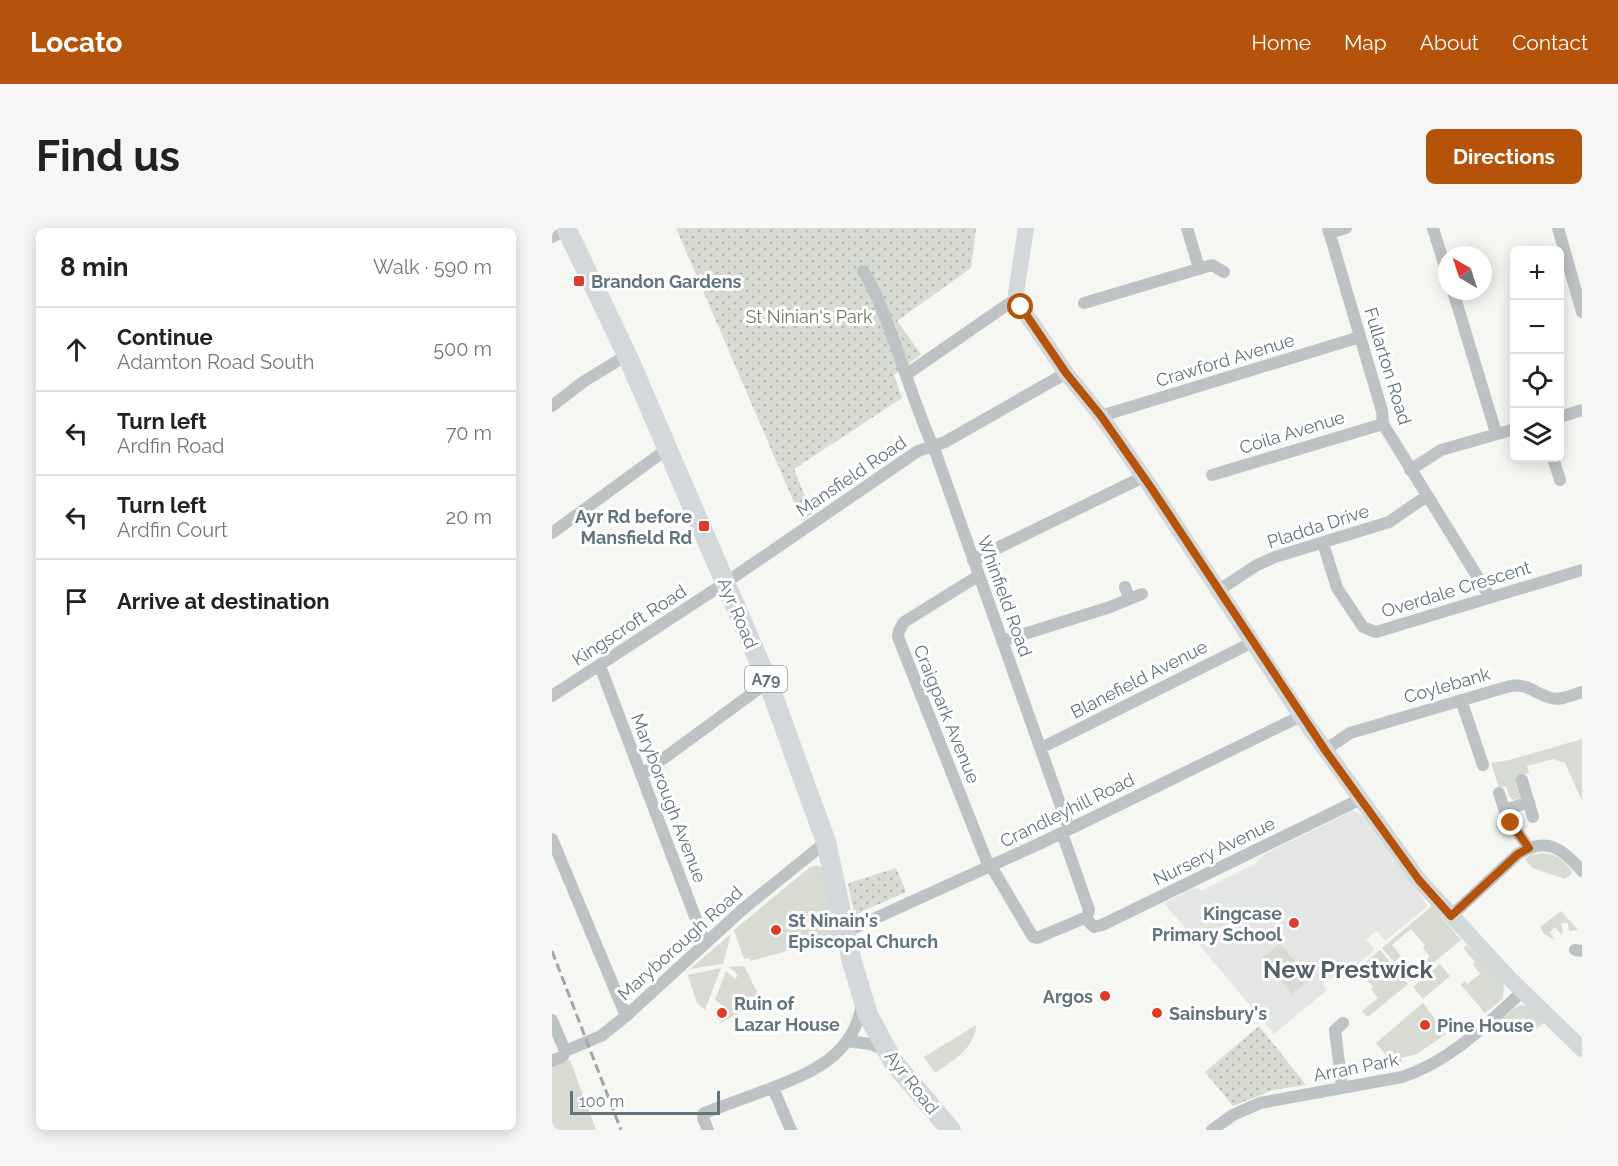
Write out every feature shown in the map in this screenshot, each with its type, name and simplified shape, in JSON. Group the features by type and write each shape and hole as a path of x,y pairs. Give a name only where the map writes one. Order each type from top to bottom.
{"main road":[{"name":"Ayr Road","path":"567,228 627,355 768,682 826,842 852,962 862,998 875,1030 894,1063 951,1130"}],"street":[{"path":"552,237 567,228"},
{"path":"1026,228 1017,298 1066,373 1101,416 1325,750 1419,880 1523,991 1582,1049"},
{"path":"1187,228 1199,268"},
{"path":"1329,230 1346,228"},
{"path":"1433,228 1439,246"},
{"path":"1558,228 1582,312"},
{"name":"Fullarton Road","path":"1329,230 1382,411 1383,423 1490,597"},
{"path":"1084,303 1212,265 1224,272"},
{"name":"Whinfield Road","path":"862,272 873,286 907,374 928,440 1041,748 1089,910 1089,915 1085,918"},
{"path":"907,374 1017,298"},
{"path":"1456,300 1496,432"},
{"name":"Crawford Avenue","path":"1101,416 1360,338"},
{"path":"552,406 583,382 627,355"},
{"name":"Mansfield Road","path":"725,583 918,451 945,442 1066,373"},
{"path":"1564,416 1582,410"},
{"name":"Coila Avenue","path":"1212,476 1383,423"},
{"path":"1410,470 1441,450 1496,432 1510,430"},
{"path":"552,533 667,448"},
{"path":"1554,462 1560,480"},
{"path":"972,560 1143,477"},
{"name":"Pladda Drive","path":"1219,590 1257,565 1275,557 1389,522 1427,496"},
{"name":"Overdale Crescent","path":"1323,543 1337,588 1363,627 1376,632 1582,570"},
{"name":"Craigpark Avenue","path":"978,576 904,622 898,631 898,636 990,866 1033,936 1037,938 1043,936 1085,918"},
{"name":"Kingscroft Road","path":"552,696 725,583"},
{"path":"1002,641 1110,607 1127,593 1142,594"},
{"name":"Blanefield Avenue","path":"1041,748 1253,642"},
{"name":"Maryborough Avenue","path":"600,666 705,943"},
{"path":"641,775 768,682"},
{"name":"Coylebank","path":"1325,750 1350,733 1516,685 1528,687 1549,698 1563,698 1582,692"},
{"path":"1461,700 1483,765"},
{"name":"Crandleyhill Road","path":"846,932 1065,831 1302,716"},
{"path":"1521,780 1533,817"},
{"path":"1499,793 1507,818 1529,848"},
{"name":"Nursery Avenue","path":"1085,918 1094,927 1102,925 1361,800"},
{"path":"1505,810 1529,802"},
{"path":"552,839 626,1016"},
{"name":"Maryborough Road","path":"552,1061 563,1056 565,1051 601,1036 743,909 826,842"},
{"path":"1451,916 1518,854 1529,848 1541,846 1564,851 1582,871"},
{"name":"Arran Park","path":"1212,1130 1233,1115 1260,1103 1402,1077 1422,1071 1446,1056 1523,991"},
{"path":"708,1130 703,1118 705,1113 820,1067 847,1041 858,1020 862,998"},
{"path":"552,1020 565,1051"},
{"path":"1342,1087 1335,1030 1343,1023"},
{"path":"847,1041 870,1044 886,1050"},
{"path":"772,1088 791,1130"}],"shaded area":[{"name":"Kingcase Primary School","path":"1352,811 1361,814 1428,906 1385,941 1376,931 1366,939 1375,950 1342,977 1332,977 1323,984 1327,990 1274,1034 1164,903 1194,888 1203,890 1255,864 1265,854"}],"green space":[{"name":"St Ninian's Park","path":"676,228 976,228 971,268 897,321 921,354 894,375 902,398 794,469 812,514 802,521"},
{"path":"1582,739 1582,801 1565,763 1553,759 1527,766 1529,773 1517,777 1523,794 1522,798 1513,800 1506,786 1499,788 1491,763"},
{"path":"1544,853 1561,859 1573,872 1565,879 1532,868 1525,859 1530,855"},
{"path":"817,865 822,868 837,937 751,961 749,958 744,959 734,930 809,868"},
{"path":"896,868 906,892 857,914 854,913 848,883"},
{"path":"1432,906 1461,940 1410,982 1397,967 1406,959 1415,969 1430,957 1423,948 1425,945 1411,929 1392,945 1401,956 1394,962 1382,948"},
{"path":"1561,911 1578,930 1569,931 1568,923 1561,923 1563,933 1561,934 1555,927 1550,932 1555,940 1544,934 1540,927"},
{"path":"731,934 723,964 690,969"},
{"path":"1280,943 1310,980 1292,994 1262,958"},
{"path":"1467,945 1504,983 1503,999 1485,1013 1461,985 1465,981 1467,984 1480,974 1473,964 1475,962 1463,948"},
{"path":"1380,950 1408,984 1368,1017 1362,1011 1378,998 1371,989 1373,987 1361,972 1354,978 1351,974"},
{"path":"1440,964 1450,976 1423,999 1413,987"},
{"path":"744,966 761,1000 718,1025 726,1015 727,1009 715,1000 726,971 735,979 738,975 729,967"},
{"path":"721,968 705,1010 697,1003 688,975"},
{"path":"1423,1003 1446,1034 1417,1054 1401,1058 1402,1068 1397,1069 1376,1043"},
{"path":"1521,1005 1528,1006 1545,1022 1535,1030 1524,1018 1511,1028 1502,1018"},
{"path":"976,1025 972,1041 962,1054 935,1073 924,1057"},
{"path":"1259,1026 1306,1085 1273,1090 1233,1106 1205,1072"},
{"path":"552,1053 557,1065 570,1060 596,1130 552,1130"}],"railway":[{"path":"552,951 621,1130"}],"place":[{"name":"Brandon Gardens","path":"579,281"},
{"name":"Ayr Rd before Mansfield Rd","path":"704,526"},
{"name":"Kingcase Primary School","path":"1294,923"},
{"name":"St Ninain's Episcopal Church","path":"776,930"},
{"name":"Argos","path":"1105,996"},
{"name":"Ruin of Lazar House","path":"722,1013"},
{"name":"Sainsbury's","path":"1157,1013"},
{"name":"Pine House","path":"1425,1025"}],"district":[{"name":"New Prestwick","path":"1348,969"}],"route":[{"path":"1021,307 1066,373 1101,416 1152,489 1325,750 1419,880 1451,916 1518,854 1529,848 1511,823"}]}
